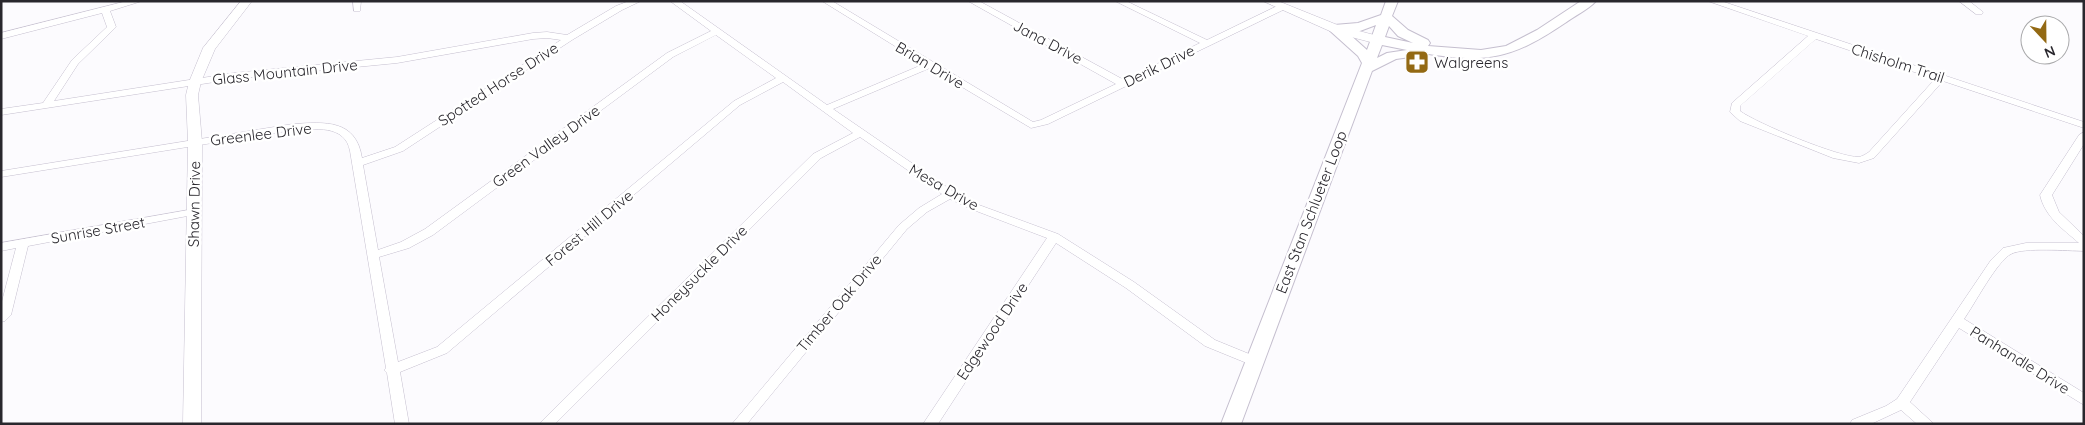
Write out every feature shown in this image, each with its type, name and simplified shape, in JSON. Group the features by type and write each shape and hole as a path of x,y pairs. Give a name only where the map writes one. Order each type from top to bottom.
{"main road":[{"name":"East Stan Schlueter Loop","path":"1231,424 1392,1"},
{"path":"1378,40 1446,51 1483,54 1512,48 1590,1"},
{"path":"1335,29 1360,27 1386,17 1395,28 1408,36 1446,51"},
{"path":"1335,29 1364,54 1368,66 1392,56 1406,53 1446,51"}],"street":[{"path":"1,36 138,1"},
{"name":"Shawn Drive","path":"192,424 195,142 192,95 195,82 209,48 246,1"},
{"name":"Spotted Horse Drive","path":"357,163 399,149 569,38 619,8 637,1"},
{"name":"Mesa Drive","path":"674,1 782,79 950,194 975,207 1054,237 1130,285 1210,343 1254,361"},
{"name":"Jana Drive","path":"972,1 1124,84"},
{"path":"1120,1 1207,43"},
{"path":"1268,1 1335,29 1378,40"},
{"name":"Chisholm Trail","path":"1712,1 2084,125"},
{"path":"1963,1 1979,12"},
{"name":"Brian Drive","path":"828,2 929,65 1031,125 1035,125"},
{"name":"Derik Drive","path":"1035,125 1282,7"},
{"path":"46,105 76,62 112,27 105,10"},
{"name":"Green Valley Drive","path":"374,255 405,246 429,232 670,55 716,32"},
{"name":"Glass Mountain Drive","path":"1,112 195,82 382,62 534,36 548,35 569,38"},
{"path":"1815,35 1735,105 1735,112 1744,119 1771,130 1840,156 1860,160 1873,154 1942,77"},
{"path":"825,109 929,65"},
{"name":"Forest Hill Drive","path":"391,370 442,350 737,103 782,79"},
{"name":"Greenlee Drive","path":"1,174 293,126 324,126 337,129 352,141 357,163 374,255 391,370 402,424"},
{"name":"Honeysuckle Drive","path":"546,424 818,156 860,133"},
{"path":"2084,135 2046,194 2047,202 2054,213 2084,242"},
{"name":"Timber Oak Drive","path":"739,424 903,227 922,210 950,194"},
{"name":"Sunrise Street","path":"1,247 194,212"},
{"name":"Edgewood Drive","path":"930,424 1054,237"},
{"path":"1,318 4,315 23,243"},
{"path":"1857,424 1891,410 1902,403 1995,262 2007,251 2026,247 2084,247"},
{"name":"Panhandle Drive","path":"1956,320 2084,400"},
{"path":"1902,403 1927,424"}],"place":[{"name":"Walgreens","path":"1417,62"}]}
